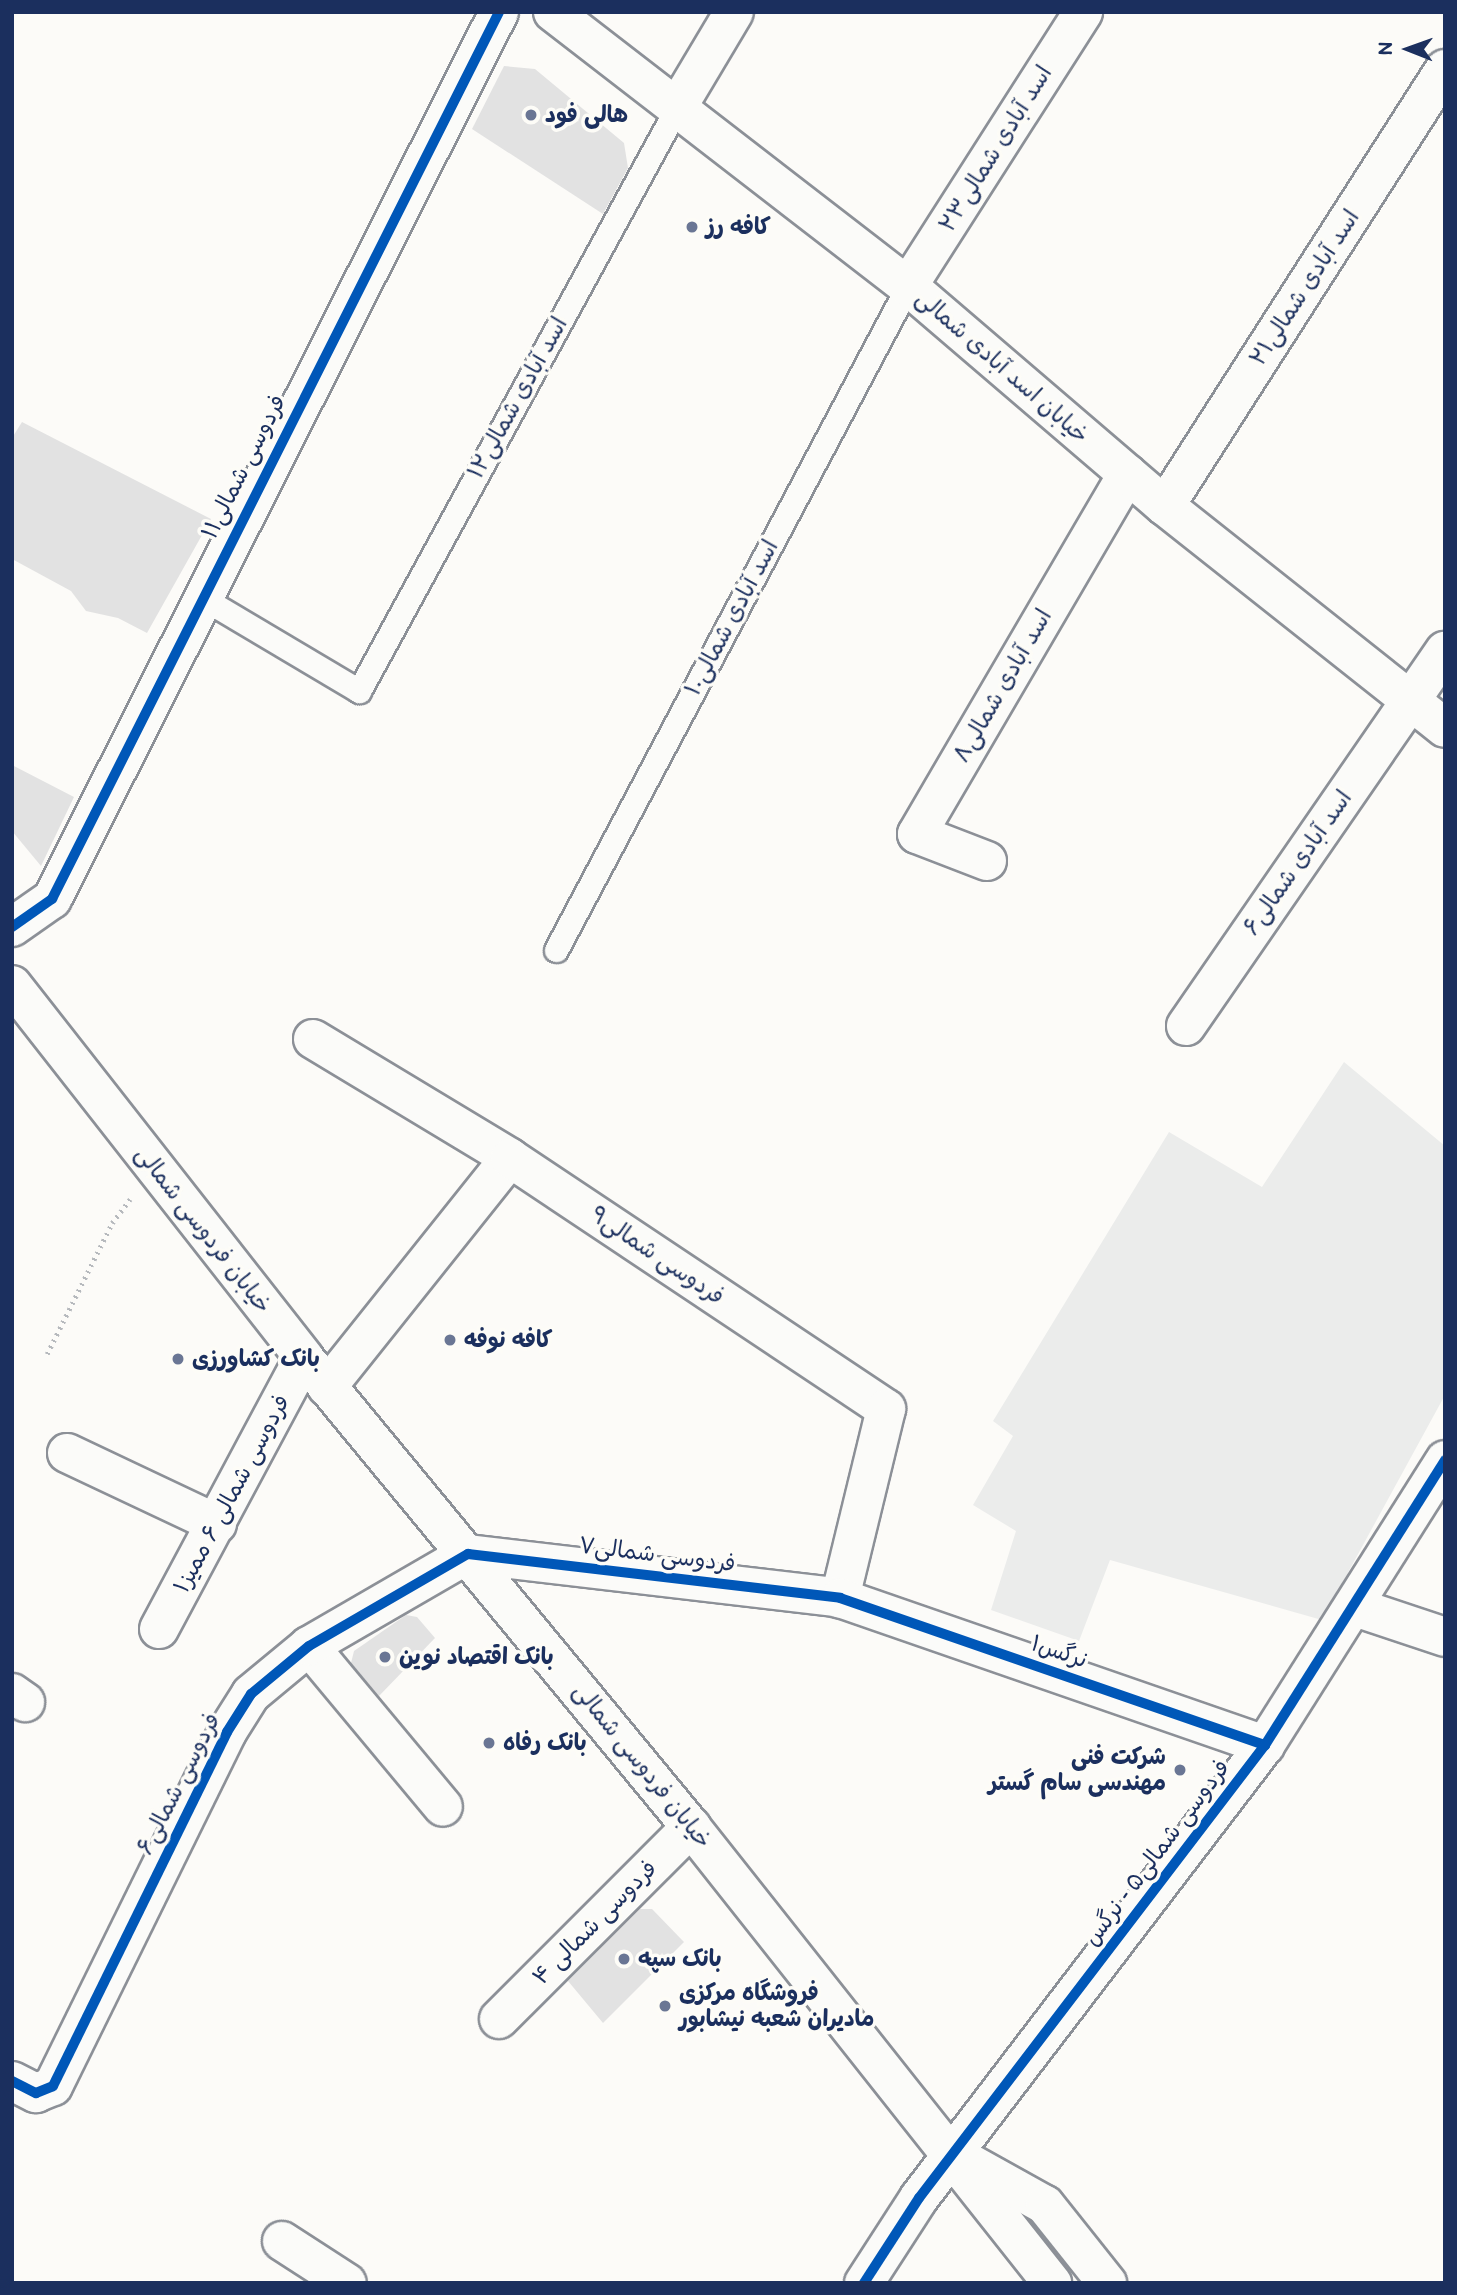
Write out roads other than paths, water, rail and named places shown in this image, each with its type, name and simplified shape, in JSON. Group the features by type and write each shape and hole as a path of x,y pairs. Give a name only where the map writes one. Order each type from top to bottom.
{"street":[{"name":"فردوسی شمالی۱۱","path":"12,927 52,899 201,597 499,12"},
{"name":"خیابان اسد آبادی شمالی","path":"553,12 908,286 1165,506 1445,728"},
{"path":"678,106 734,12"},
{"name":"اسد آبادی شمالی۲۳","path":"908,286 1083,12"},
{"name":"اسد آبادی شمالی۲۱","path":"1165,506 1445,69"},
{"name":"اسد آبادی شمالی۸","path":"987,861 917,834 1127,474"},
{"name":"اسد آبادی شمالی۶","path":"1186,1026 1445,651"},
{"name":"خیابان فردوسی شمالی","path":"16,1001 154,1167 315,1373 468,1554 691,1827 955,2155 1052,2283"},
{"path":"313,1039 510,1158 315,1373"},
{"name":"فردوسی شمالی۹","path":"510,1158 886,1409 840,1598"},
{"name":"فردوسی شمالی ۶ ممیز۱","path":"159,1629 216,1524 315,1373"},
{"path":"67,1454 216,1524"},
{"name":"فردوسی شمالی۵ - نرگس","path":"864,2283 919,2198 955,2155 1265,1745 1355,1607 1445,1460"},
{"name":"فردوسی شمالی۷","path":"468,1554 840,1598"},
{"name":"فردوسی شمالی۶","path":"12,2081 36,2093 54,2086 227,1732 251,1694 309,1646 468,1554"},
{"name":"نرگس۱","path":"840,1598 1265,1745"},
{"path":"1355,1607 1445,1637"},
{"path":"309,1646 443,1807"},
{"name":"فردوسی شمالی ۴","path":"499,2019 691,1827"},
{"path":"955,2155 1045,2205 1107,2283"},
{"path":"282,2241 348,2283"}],"lane":[{"name":"اسد آبادی شمالی۱۲","path":"201,597 359,691 678,106"},
{"name":"اسد آبادی شمالی۱۰","path":"556,950 908,286"}],"place":[{"name":"هالی فود","path":"531,115"},
{"name":"کافه رز","path":"692,227"},
{"name":"کافه نوفه","path":"450,1340"},
{"name":"بانک کشاورزی","path":"178,1359"},
{"name":"بانک اقتصاد نوین","path":"385,1657"},
{"name":"بانک رفاه","path":"489,1743"},
{"name":"شرکت فنی مهندسی سام گستر","path":"1180,1770"},
{"name":"بانک سپه","path":"624,1959"},
{"name":"فروشگاه مرکزی مادیران شعبه نیشابور","path":"665,2006"}]}
